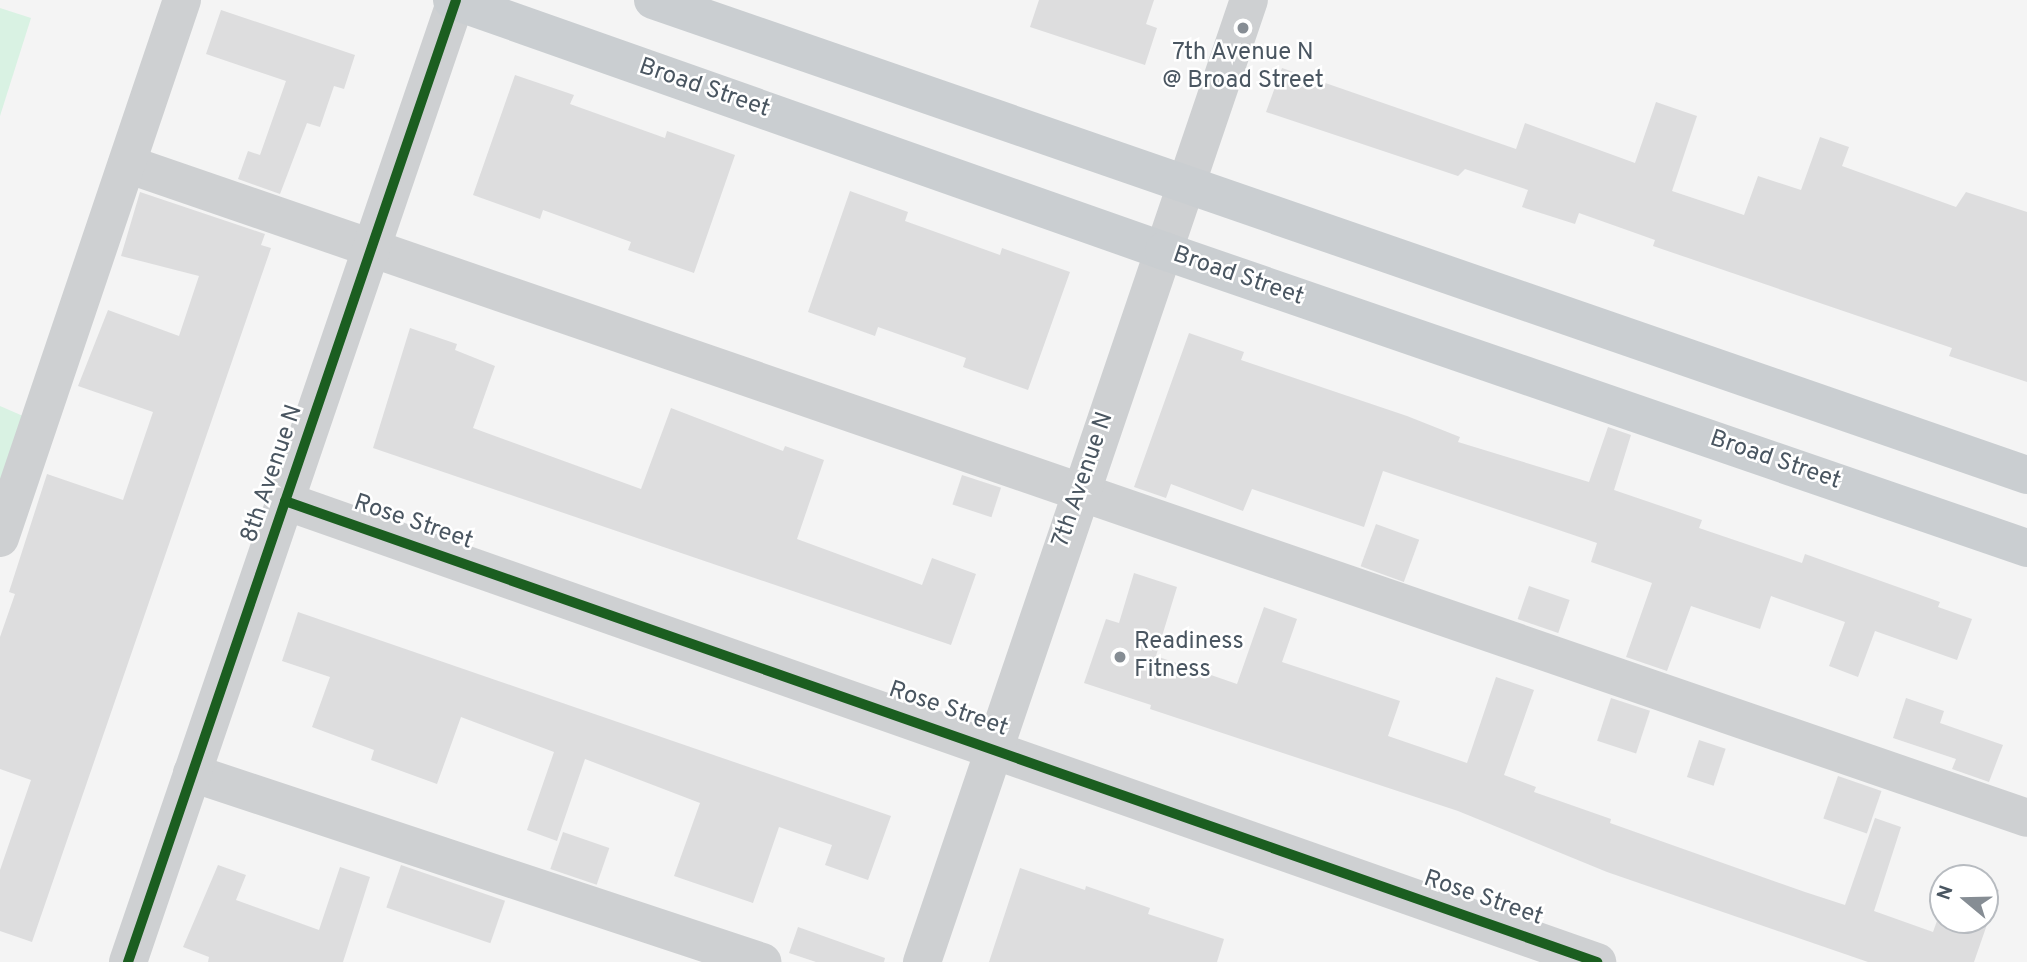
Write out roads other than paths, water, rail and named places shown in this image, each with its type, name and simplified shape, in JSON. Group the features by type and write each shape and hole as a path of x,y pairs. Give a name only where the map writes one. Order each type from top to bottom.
{"main road":[{"name":"Broad Street","path":"455,0 1164,251 2027,548"},
{"path":"653,0 2027,475"}],"street":[{"path":"0,538 183,0"},
{"name":"8th Avenue N","path":"128,962 285,501 374,250 455,0"},
{"name":"7th Avenue N","path":"922,962 1249,0"},
{"path":"127,164 1079,494 2027,818"},
{"name":"Rose Street","path":"285,501 1597,962"},
{"path":"192,773 762,962"}],"place":[{"name":"7th Avenue N @ Broad Street","path":"1243,28"},
{"name":"Readiness Fitness","path":"1120,657"}]}
